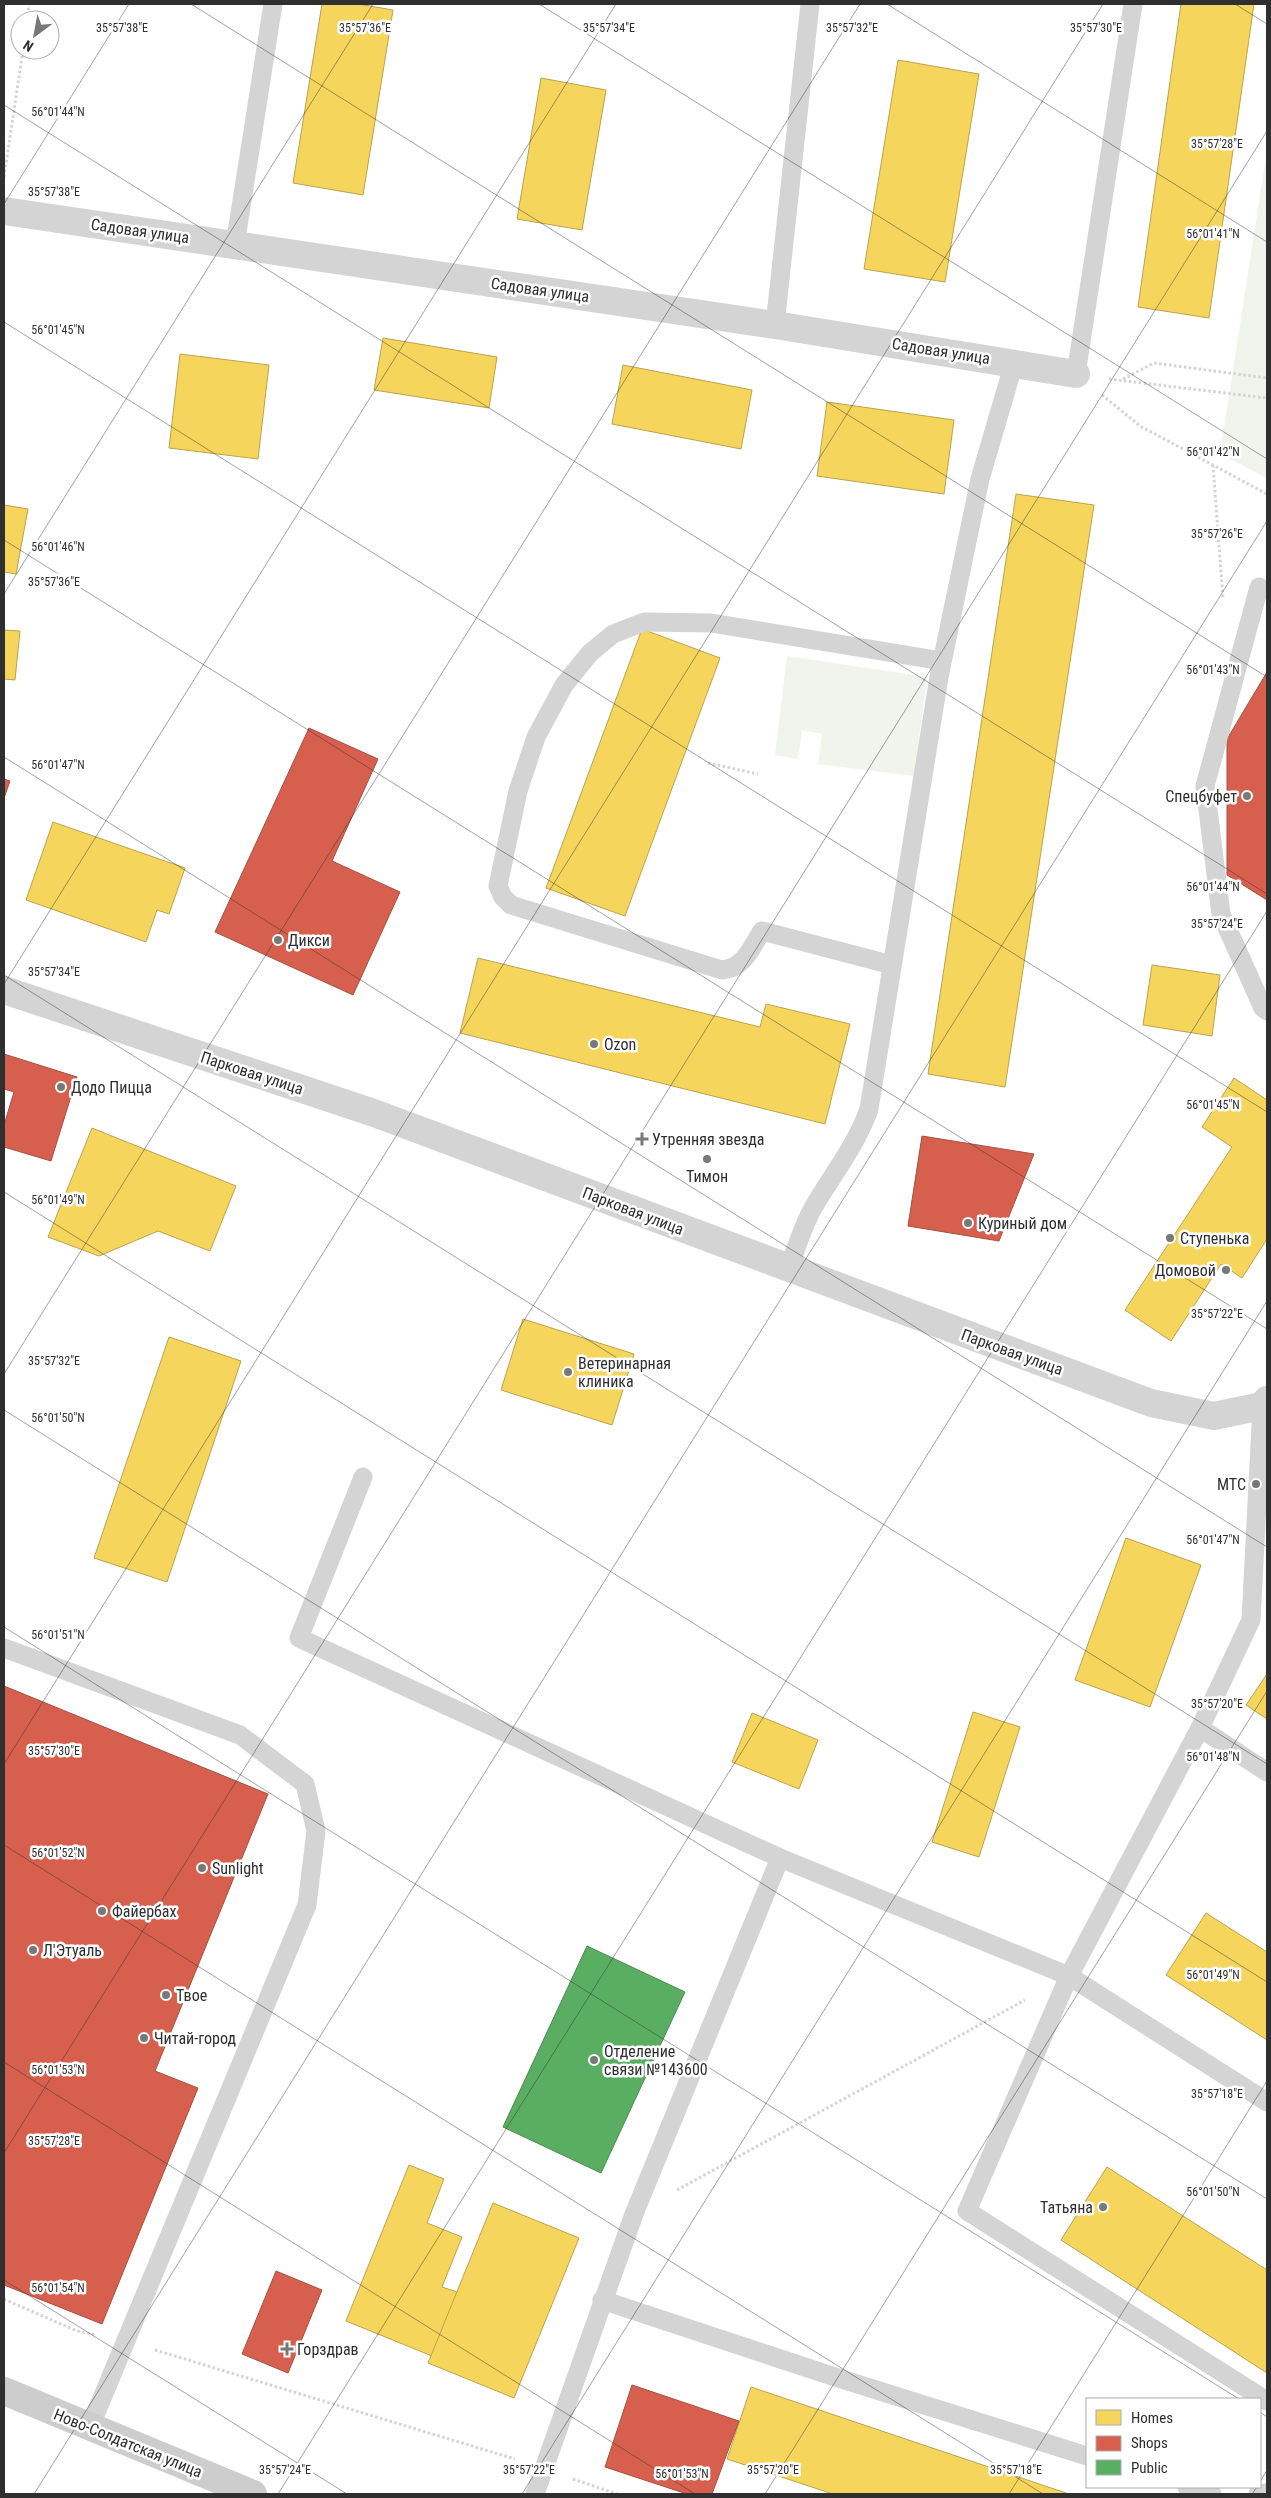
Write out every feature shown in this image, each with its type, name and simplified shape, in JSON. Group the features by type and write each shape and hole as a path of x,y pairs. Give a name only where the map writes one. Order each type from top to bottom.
{"main road":[{"name":"Ново-Солдатская улица","path":"4,2391 253,2494"}],"street":[{"name":"Садовая улица","path":"4,211 775,325 1076,374"},
{"name":"Парковая улица","path":"4,990 374,1114 789,1270 1151,1403 1214,1416 1265,1403"}],"lane":[{"path":"235,245 273,4"},
{"path":"775,325 810,4"},
{"path":"1076,374 1133,4"},
{"path":"789,1270 803,1227 848,1154 866,1118 942,661 980,479 1014,363"},
{"path":"1259,587 1206,786 1221,914 1263,1008 1267,1011"},
{"path":"892,965 762,931 744,960 734,969 722,970 511,905 503,897 498,886 518,791 536,737 564,686 590,653 614,634 644,622 711,623 942,661"},
{"path":"1265,1403 1251,1620 1200,1728 1069,1976 967,2211 1267,2401"},
{"path":"363,1477 299,1638 780,1858 1069,1976 1267,2102"},
{"path":"4,1648 240,1735 305,1784 316,1831 307,1905 90,2427"},
{"path":"1200,1728 1267,1772"},
{"path":"535,2494 602,2300 634,2214 780,1858"},
{"path":"602,2300 835,2377 1086,2456"},
{"path":"1191,2488 1212,2494"},
{"path":"1258,2494 1267,2493"}],"path":[{"path":"4,180 22,60"},
{"path":"1121,380 1154,363 1267,378"},
{"path":"1076,374 1267,398"},
{"path":"1076,374 1140,426 1267,494"},
{"path":"708,763 758,774"},
{"path":"634,2214 1069,1976"},
{"path":"4,2299 77,2331 126,2341 544,2468 617,2494"}],"shaded area":[{"path":"1267,150 1267,478 1220,454"},
{"path":"787,656 927,677 914,776 818,764 822,734 802,730 798,759 775,755"}],"building: Homes":[{"path":"322,4 358,4 393,10 363,195 293,183"},
{"path":"1181,4 1254,4 1209,318 1138,307"},
{"path":"898,60 979,74 945,282 864,269"},
{"path":"541,78 606,90 582,230 517,219"},
{"path":"383,338 497,357 489,408 374,390"},
{"path":"180,354 269,365 258,459 169,448"},
{"path":"623,365 752,390 741,449 612,424"},
{"path":"827,402 954,420 944,494 817,476"},
{"path":"1016,494 1094,505 1005,1087 928,1074"},
{"path":"4,505 28,509 16,574 4,572"},
{"path":"642,629 720,658 625,916 546,888"},
{"path":"4,630 20,631 15,680 4,679"},
{"path":"53,822 185,868 169,914 157,910 146,942 26,900"},
{"path":"478,958 760,1027 766,1004 850,1024 825,1124 460,1033"},
{"path":"1152,965 1220,975 1212,1036 1143,1025"},
{"path":"1234,1078 1267,1100 1267,1239 1242,1278 1221,1264 1171,1341 1125,1310 1232,1147 1202,1127"},
{"path":"92,1128 236,1186 210,1251 158,1231 99,1256 48,1237"},
{"name":"Ветеринарная клиника","path":"523,1319 634,1354 612,1425 501,1390"},
{"path":"169,1337 241,1361 167,1582 94,1558"},
{"path":"1126,1538 1201,1565 1150,1707 1075,1680"},
{"path":"1267,1674 1267,1719 1246,1705"},
{"path":"973,1712 1020,1727 979,1857 932,1842"},
{"path":"752,1713 818,1740 799,1789 732,1762"},
{"path":"1206,1913 1267,1952 1267,2040 1166,1975"},
{"path":"409,2165 444,2179 427,2223 462,2237 442,2287 457,2292 432,2356 346,2321"},
{"path":"1107,2167 1267,2270 1267,2373 1061,2240"},
{"path":"493,2203 579,2238 514,2398 428,2363"},
{"path":"751,2387 1069,2494 833,2494 727,2459"}],"building: Shops":[{"path":"1267,672 1267,900 1227,875 1227,739"},
{"path":"309,728 378,759 332,861 400,892 353,995 215,932"},
{"path":"4,779 10,781 4,798"},
{"path":"4,1054 77,1077 51,1161 4,1147 4,1125 14,1092 4,1089"},
{"path":"922,1136 1034,1154 999,1241 908,1226"},
{"path":"4,1686 268,1794 155,2071 198,2088 102,2324 4,2285"},
{"path":"276,2271 322,2290 288,2373 242,2354"},
{"path":"632,2385 739,2421 712,2494 687,2494 605,2467"}],"building: Public":[{"name":"Отделение связи №143600","path":"587,1946 685,1992 601,2173 503,2127"}],"place":[{"name":"Спецбуфет","path":"1247,796"},
{"name":"Дикси","path":"278,940"},
{"name":"Ozon","path":"594,1044"},
{"name":"Додо Пицца","path":"61,1087"},
{"name":"Утренняя звезда","path":"642,1139"},
{"name":"Тимон","path":"707,1159"},
{"name":"Куриный дом","path":"968,1223"},
{"name":"Ступенька","path":"1170,1238"},
{"name":"Домовой","path":"1226,1270"},
{"name":"Ветеринарная клиника","path":"568,1372"},
{"name":"МТС","path":"1256,1484"},
{"name":"Sunlight","path":"202,1868"},
{"name":"Файербах","path":"102,1911"},
{"name":"Л'Этуаль","path":"33,1950"},
{"name":"Твое","path":"166,1995"},
{"name":"Читай-город","path":"144,2038"},
{"name":"Отделение связи №143600","path":"594,2060"},
{"name":"Татьяна","path":"1103,2207"},
{"name":"Горздрав","path":"287,2349"}]}
